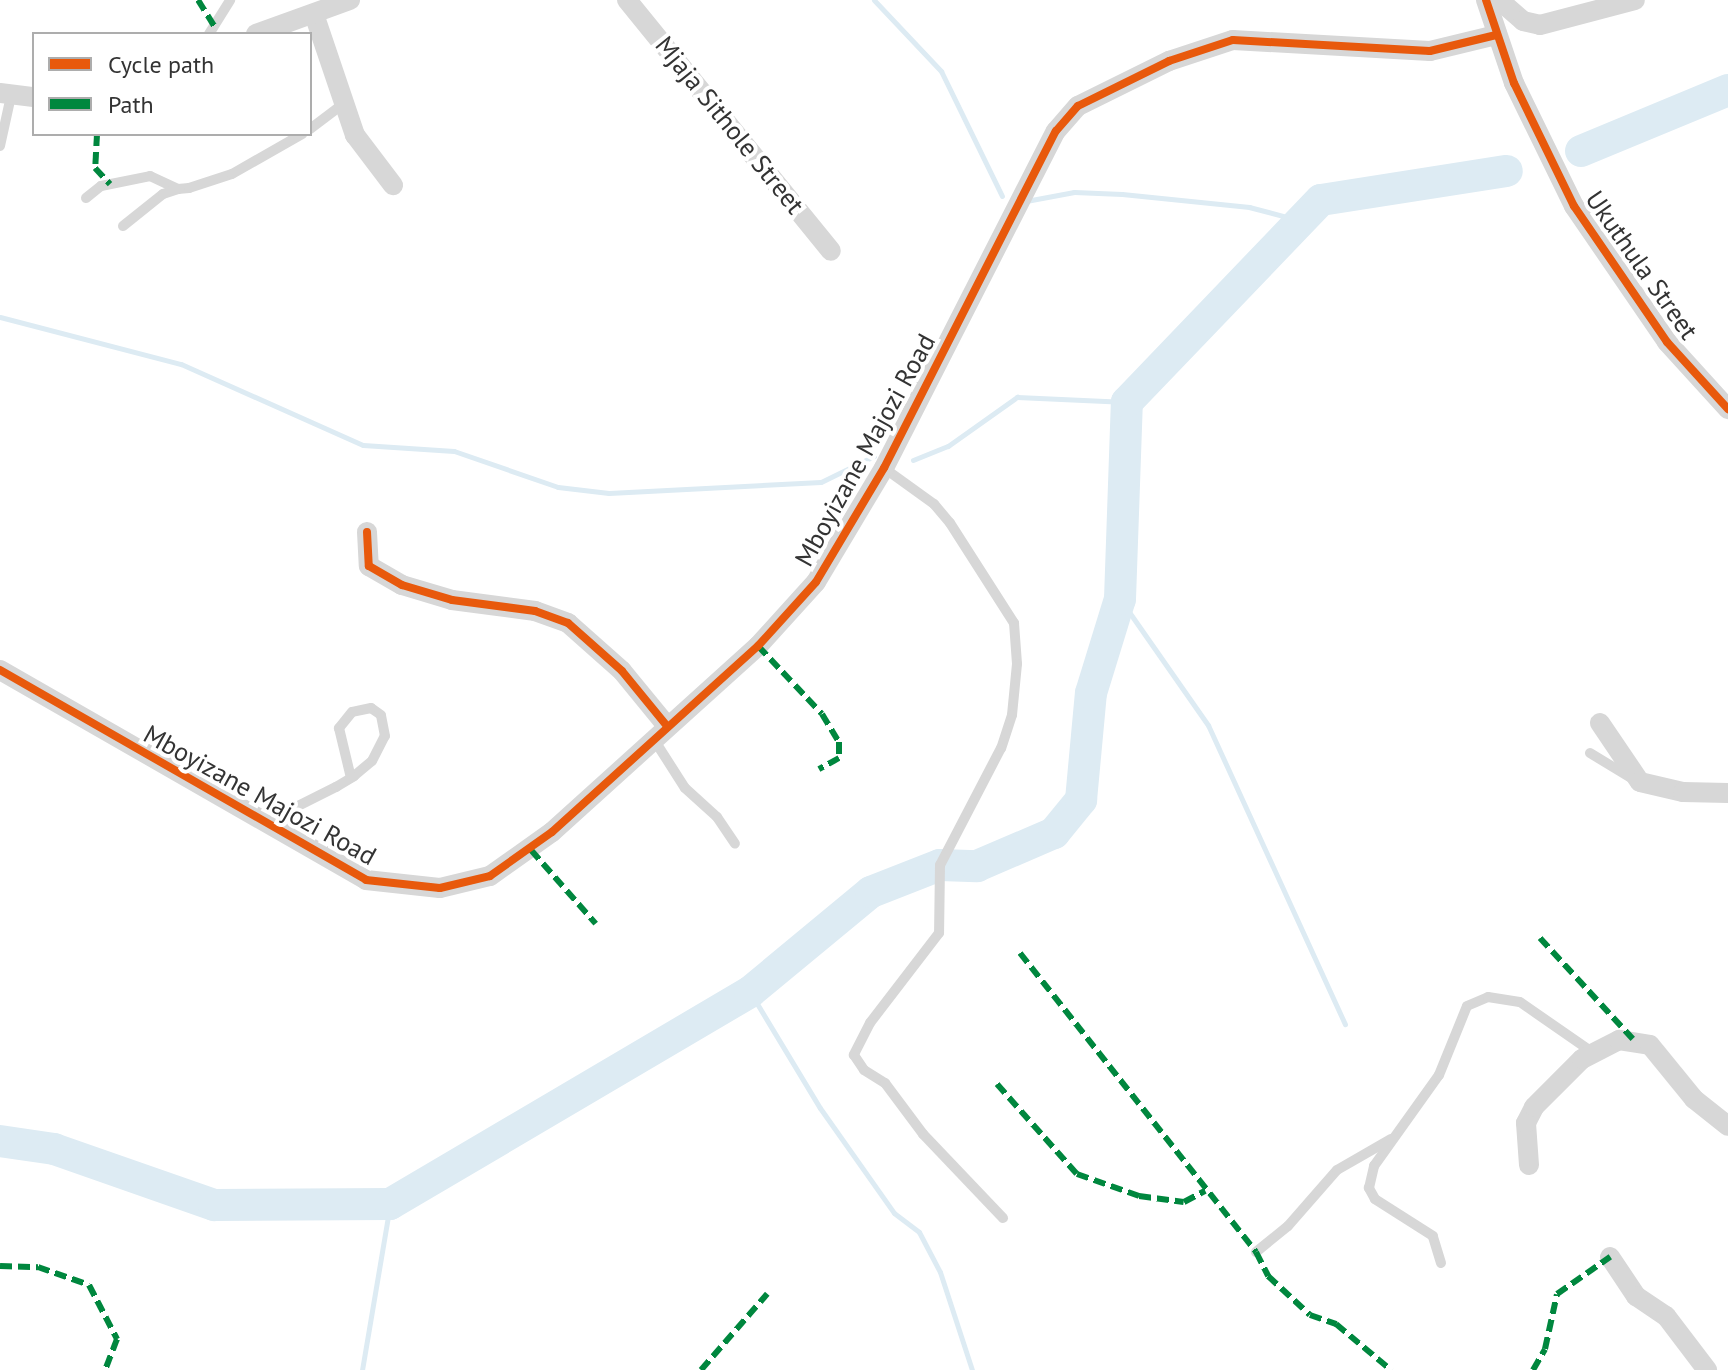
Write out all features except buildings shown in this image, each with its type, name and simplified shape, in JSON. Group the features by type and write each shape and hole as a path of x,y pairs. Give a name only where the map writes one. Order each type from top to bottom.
{"street":[{"path":"262,32 350,0"},
{"name":"Mjaja Sithole Street","path":"627,0 831,251"},
{"name":"Ukuthula Street","path":"1486,0 1496,35 1574,206 1602,253 1667,342 1728,409"},
{"path":"1499,0 1523,21 1540,25 1635,0"},
{"path":"314,14 355,135 393,185"},
{"name":"Mboyizane Majozi Road","path":"0,670 270,828 366,880 407,888 464,884 490,876 531,850 758,646 803,598 884,468 1056,131 1078,106 1169,61 1233,40 1430,51 1496,35"},
{"path":"6,94 32,97"},
{"path":"367,532 369,566 402,585 452,600 535,611 568,623 622,671 660,732"},
{"path":"1600,723 1640,782 1683,792 1728,793"},
{"path":"1529,1165 1526,1123 1534,1107 1592,1052 1633,1039 1650,1045 1694,1099 1728,1126"},
{"path":"1610,1257 1624,1282 1666,1316 1707,1370"}],"lane":[{"path":"210,32 230,0"},
{"path":"0,146 6,94"},
{"path":"312,127 343,104"},
{"path":"123,226 163,194 232,174 298,136"},
{"path":"86,198 101,186 150,176 178,189"},
{"path":"884,468 934,504 950,523 1014,623 1017,664 1012,715 1001,748 940,865 939,933 870,1023 854,1055 864,1070 885,1083 923,1134 1003,1218"},
{"path":"270,828 288,811 351,778 383,747 384,724 371,708 352,712 339,728 351,778"},
{"path":"660,732 685,788 717,817 735,844"},
{"path":"1590,753 1640,782"},
{"path":"1441,1263 1433,1236 1375,1199 1369,1188 1374,1166 1393,1138 1416,1113 1449,1054 1460,1016 1476,1000 1498,997 1520,1002 1592,1052"},
{"path":"1256,1252 1288,1226 1337,1170 1393,1138"}],"waterway":[{"path":"874,0 941,71 1002,196"},
{"path":"1581,151 1728,90"},
{"path":"0,1141 54,1149 214,1205 390,1204 750,992 871,892 940,865 977,866 1054,833 1081,800 1091,693 1120,599 1127,402 1321,200 1507,171"},
{"path":"1026,201 1074,192 1122,194 1249,207 1302,221"},
{"path":"0,317 181,364 363,445 454,451 558,487 609,493 821,482 874,456"},
{"path":"913,460 948,446 1017,397 1127,402"},
{"path":"1120,599 1208,725 1345,1024"},
{"path":"750,992 820,1108 894,1213 919,1232 940,1272 972,1370"},
{"path":"362,1370 390,1204"}],"marked path":[{"path":"198,0 214,26"},
{"path":"97,136 95,168 110,184"},
{"path":"758,646 822,714 839,742 839,758 819,769"},
{"path":"531,850 596,924"},
{"path":"1540,938 1633,1039"},
{"path":"1020,953 1256,1252 1268,1276 1310,1315 1336,1324 1391,1370"},
{"path":"997,1084 1077,1174 1139,1196 1184,1202 1205,1191"},
{"path":"1533,1370 1545,1349 1557,1294 1610,1257"},
{"path":"0,1266 38,1267 89,1285 117,1339 105,1370"},
{"path":"701,1370 767,1294"}],"cycle path":[{"path":"1486,0 1514,83 1574,206 1667,342 1728,409"},
{"path":"0,670 366,880 440,888 490,876 552,832 758,646 816,582 884,468 1056,131 1078,106 1169,61 1233,40 1430,51 1496,35"},
{"path":"367,532 369,566 402,585 452,600 535,611 568,623 622,671 667,726"}]}
